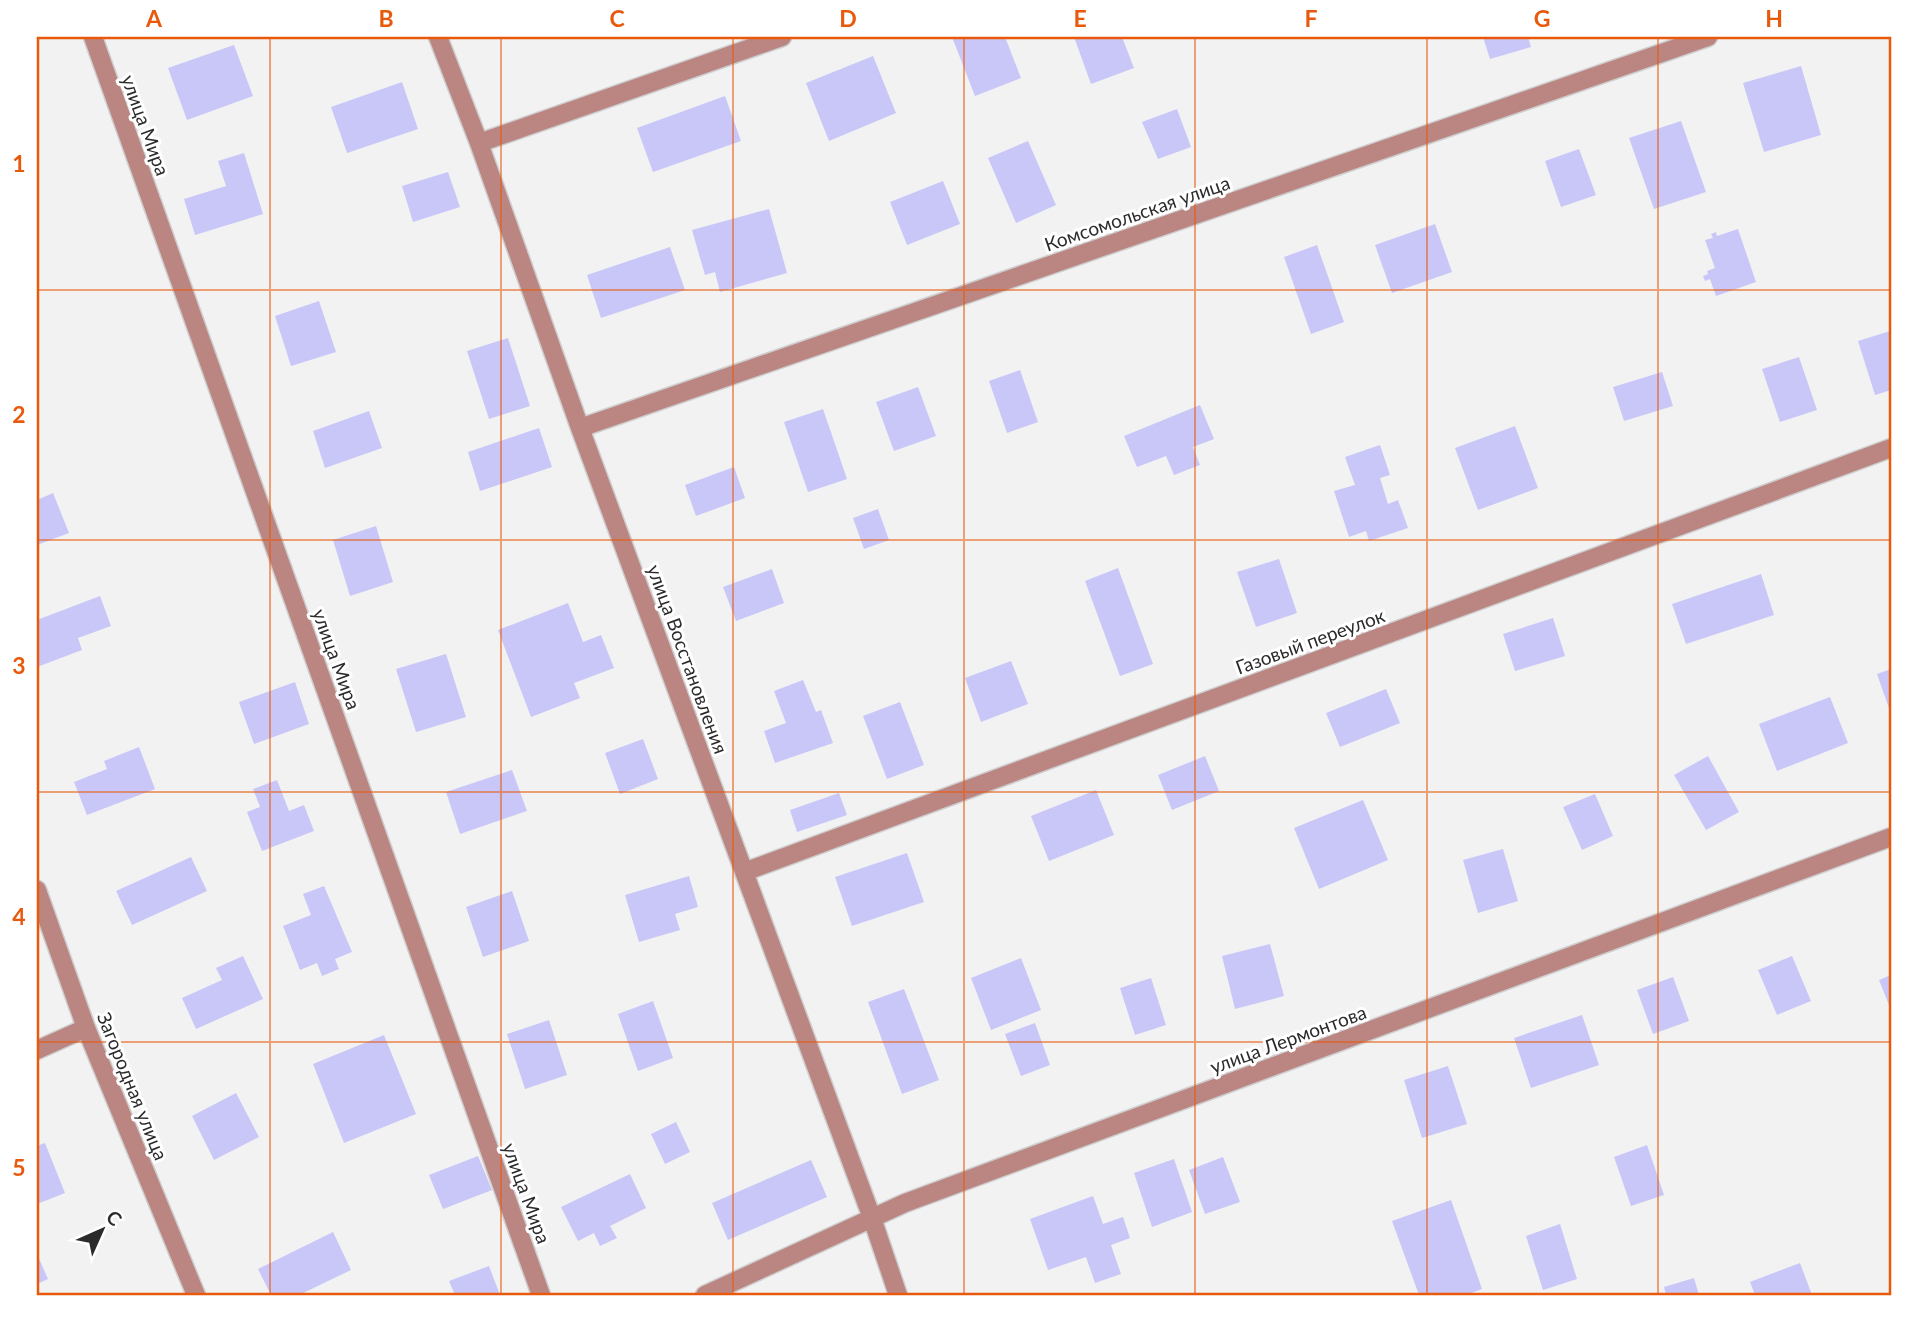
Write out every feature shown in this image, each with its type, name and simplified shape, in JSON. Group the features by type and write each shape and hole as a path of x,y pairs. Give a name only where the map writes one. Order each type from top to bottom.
{"street":[{"name":"улица Мира","path":"93,37 541,1295"},
{"name":"улица Восстановления","path":"438,37 479,143 580,428 872,1218 898,1295"},
{"path":"479,143 782,37"},
{"name":"Комсомольская улица","path":"580,428 1708,37"},
{"name":"Газовый переулок","path":"744,872 1891,448"},
{"name":"улица Лермонтова","path":"705,1295 918,1198 1891,837"},
{"name":"Загородная улица","path":"37,890 86,1028 196,1295"},
{"path":"37,1050 86,1028"}],"building":[{"path":"952,37 1005,37 1021,78 975,96"},
{"path":"1074,37 1122,37 1134,68 1091,84"},
{"path":"1483,37 1528,37 1531,47 1490,59"},
{"path":"234,45 253,96 187,120 168,68"},
{"path":"873,56 896,113 829,141 806,83"},
{"path":"1801,66 1821,135 1764,152 1743,83"},
{"path":"402,82 418,129 347,153 331,107"},
{"path":"725,96 741,141 653,172 637,128"},
{"path":"1177,109 1191,147 1158,159 1142,122"},
{"path":"1681,121 1706,192 1654,209 1629,138"},
{"path":"1028,141 1056,205 1016,223 988,158"},
{"path":"1579,149 1596,195 1561,207 1545,161"},
{"path":"244,153 263,214 195,235 184,199 226,186 218,161"},
{"path":"448,172 460,207 413,222 402,186"},
{"path":"943,181 960,224 907,245 890,202"},
{"path":"769,209 787,273 720,292 715,272 705,275 692,230"},
{"path":"1435,224 1452,272 1392,293 1375,245"},
{"path":"1738,229 1756,282 1716,296 1710,279 1705,281 1703,276 1715,268 1705,240 1713,238 1711,234 1716,232 1717,236"},
{"path":"1317,245 1344,322 1311,334 1284,257"},
{"path":"670,247 685,290 601,318 587,275"},
{"path":"319,301 336,352 291,366 275,316"},
{"path":"1890,331 1891,390 1875,395 1858,341"},
{"path":"508,338 530,406 489,419 467,351"},
{"path":"1799,357 1817,410 1780,422 1762,369"},
{"path":"1020,370 1038,422 1007,433 989,381"},
{"path":"1662,372 1673,406 1624,421 1613,387"},
{"path":"918,387 936,436 894,451 876,402"},
{"path":"1200,405 1214,439 1193,447 1200,465 1174,475 1166,456 1137,467 1124,436"},
{"path":"823,409 847,479 808,492 784,422"},
{"path":"369,411 382,448 325,468 313,431"},
{"path":"1515,426 1538,488 1478,510 1455,448"},
{"path":"539,428 552,467 480,491 468,452"},
{"path":"1380,445 1390,475 1380,478 1388,504 1398,500 1408,528 1369,541 1366,531 1349,537 1334,491 1355,485 1345,457"},
{"path":"734,467 745,498 696,516 685,485"},
{"path":"53,493 69,533 37,545 37,500"},
{"path":"878,509 889,540 864,549 853,518"},
{"path":"376,526 393,582 350,596 333,540"},
{"path":"1279,559 1297,613 1256,627 1237,572"},
{"path":"1118,568 1153,664 1120,676 1085,581"},
{"path":"772,569 784,603 736,621 723,587"},
{"path":"1761,574 1774,615 1686,644 1672,604"},
{"path":"100,596 111,626 78,638 82,650 37,667 37,620"},
{"path":"568,603 583,642 601,635 614,668 574,683 580,698 531,717 498,630"},
{"path":"1553,618 1565,656 1515,671 1503,634"},
{"path":"446,654 466,717 416,732 396,669"},
{"path":"1011,661 1028,704 981,722 965,678"},
{"path":"1891,669 1891,714 1877,674"},
{"path":"803,680 816,712 821,710 833,743 775,763 764,731 786,723 774,691"},
{"path":"295,682 309,724 254,744 239,702"},
{"path":"1386,689 1400,723 1340,747 1326,713"},
{"path":"1830,697 1848,743 1777,771 1759,724"},
{"path":"900,702 924,765 887,779 863,716"},
{"path":"643,739 658,779 620,794 605,753"},
{"path":"139,747 155,789 87,815 74,782 107,769 104,761"},
{"path":"1205,756 1219,791 1172,810 1158,775"},
{"path":"1708,756 1739,812 1706,830 1674,775"},
{"path":"512,770 527,811 460,834 446,792"},
{"path":"277,780 289,811 304,805 314,831 262,851 247,812 260,807 253,789"},
{"path":"1096,790 1114,835 1049,861 1031,816"},
{"path":"839,793 847,815 797,832 790,810"},
{"path":"1595,794 1613,836 1582,850 1563,807"},
{"path":"1363,800 1388,860 1319,889 1294,828"},
{"path":"1503,849 1518,901 1478,913 1463,860"},
{"path":"907,853 924,902 852,926 835,877"},
{"path":"191,857 207,891 132,925 116,891"},
{"path":"689,876 698,907 675,914 680,930 639,942 625,895"},
{"path":"324,886 352,952 335,959 339,969 322,976 317,963 300,970 283,926 311,915 303,894"},
{"path":"512,891 529,941 483,957 466,907"},
{"path":"1270,944 1284,996 1235,1009 1222,956"},
{"path":"243,956 263,999 196,1029 182,998 222,980 216,968"},
{"path":"1792,956 1811,1001 1777,1015 1758,970"},
{"path":"1021,958 1041,1010 991,1030 971,978"},
{"path":"1891,975 1891,1010 1879,980"},
{"path":"1673,977 1689,1021 1653,1034 1637,990"},
{"path":"1151,978 1166,1025 1135,1035 1120,988"},
{"path":"904,989 939,1080 902,1094 868,1002"},
{"path":"653,1001 673,1058 638,1071 618,1014"},
{"path":"1582,1015 1599,1065 1531,1088 1514,1038"},
{"path":"549,1020 567,1075 525,1089 507,1034"},
{"path":"1035,1023 1050,1065 1021,1076 1005,1034"},
{"path":"384,1035 416,1114 344,1143 313,1064"},
{"path":"1448,1066 1467,1124 1422,1138 1404,1080"},
{"path":"236,1093 259,1137 214,1160 192,1116"},
{"path":"676,1122 690,1152 665,1164 651,1134"},
{"path":"45,1143 65,1193 37,1204 37,1146"},
{"path":"1647,1145 1664,1195 1631,1206 1614,1157"},
{"path":"478,1156 492,1190 443,1209 429,1175"},
{"path":"1223,1157 1240,1202 1205,1214 1189,1170"},
{"path":"1174,1159 1192,1212 1152,1227 1134,1173"},
{"path":"811,1160 827,1197 728,1240 712,1203"},
{"path":"630,1174 646,1208 610,1226 617,1238 600,1246 594,1233 578,1241 561,1207"},
{"path":"1093,1196 1103,1224 1123,1217 1130,1238 1111,1245 1121,1274 1095,1283 1086,1257 1048,1270 1030,1219"},
{"path":"1451,1200 1482,1289 1466,1295 1419,1295 1392,1221"},
{"path":"1560,1224 1577,1279 1543,1290 1526,1236"},
{"path":"333,1232 351,1270 299,1295 271,1295 258,1269"},
{"path":"37,1254 48,1279 37,1284"},
{"path":"1800,1263 1812,1295 1755,1295 1750,1282"},
{"path":"489,1266 500,1295 455,1295 449,1281"},
{"path":"1694,1278 1699,1295 1666,1295 1664,1287"}]}
